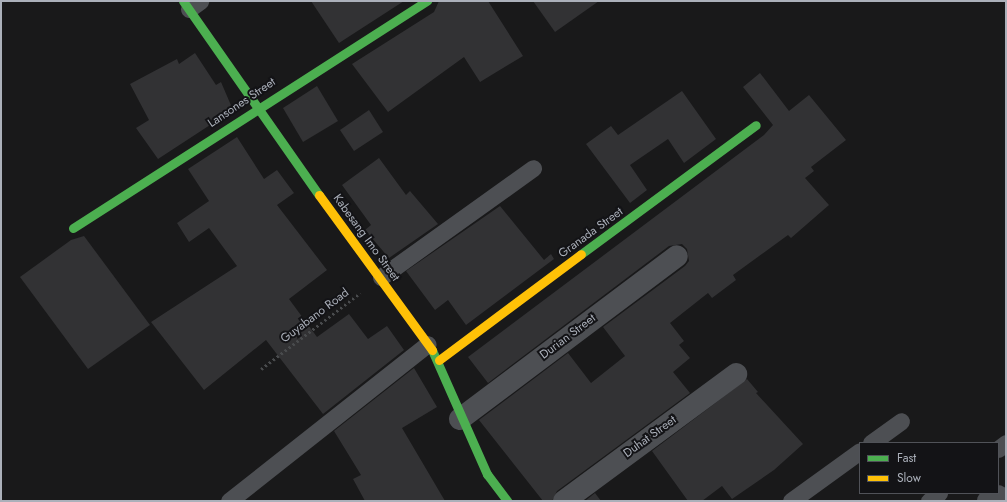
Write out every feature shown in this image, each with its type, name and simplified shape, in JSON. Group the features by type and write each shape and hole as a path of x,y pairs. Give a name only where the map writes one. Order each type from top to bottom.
{"street":[{"name":"Lansones Street","path":"73,228 255,108 427,1"},
{"name":"Kabesang Imo Street","path":"191,4 255,108 381,277 439,360 460,419 487,474 507,501"},
{"name":"Granada Street","path":"439,360 756,125"},
{"name":"Durian Street","path":"460,419 677,256"},
{"name":"Duhat Street","path":"564,501 736,374"}],"lane":[{"path":"381,277 533,168"},
{"path":"229,501 428,344"},
{"path":"871,442 902,420"},
{"path":"791,501 859,452"},
{"path":"929,501 938,494"}],"path":[{"name":"Guyabano Road","path":"261,369 381,277"}],"building":[{"path":"311,1 404,1 339,43"},
{"path":"439,1 488,1 523,56 480,82 464,57 388,112 352,64 434,12"},
{"path":"533,1 599,1 555,32"},
{"path":"195,53 216,85 221,82 233,110 158,159 136,128 149,120 130,84 177,59 179,64"},
{"path":"760,73 789,111 809,95 846,140 811,167 814,171 805,178 829,205 791,238 788,235 733,275 736,280 712,298 708,293 670,323 684,341 679,345 690,358 673,372 690,393 557,491 552,501 543,501 479,420 568,353 591,383 625,356 603,327 685,266 689,261 687,249 682,244 669,246 488,383 468,357 764,135 773,125 743,87"},
{"path":"317,86 338,121 303,142 283,108"},
{"path":"682,91 716,139 684,163 668,139 630,165 647,190 630,203 586,144 611,126 618,135"},
{"path":"369,110 383,132 354,151 340,130"},
{"path":"237,137 264,179 277,170 294,193 277,205 327,270 289,299 317,337 349,314 368,339 387,326 404,350 323,414 266,340 204,390 151,322 237,266 209,228 189,242 177,223 209,201 188,169"},
{"path":"379,158 406,195 410,191 438,224 389,258 365,230 371,225 342,185"},
{"path":"500,206 544,260 551,254 554,259 466,325 448,300 435,310 406,271"},
{"path":"84,236 150,325 88,369 20,277 71,240"},
{"path":"414,368 437,407 402,428 445,501 365,501 353,479 361,475 334,431"},
{"path":"747,379 758,392 756,393 803,444 774,470 732,499 722,486 702,501 688,501 652,451"},
{"path":"595,493 601,501 585,501"}],"traffic: fast":[{"path":"183,1 319,195"},
{"path":"73,228 427,1"},
{"path":"581,254 756,125"},
{"path":"432,350 487,474 507,501"}],"traffic: slow":[{"path":"319,195 432,350"},
{"path":"439,360 581,254"}]}
